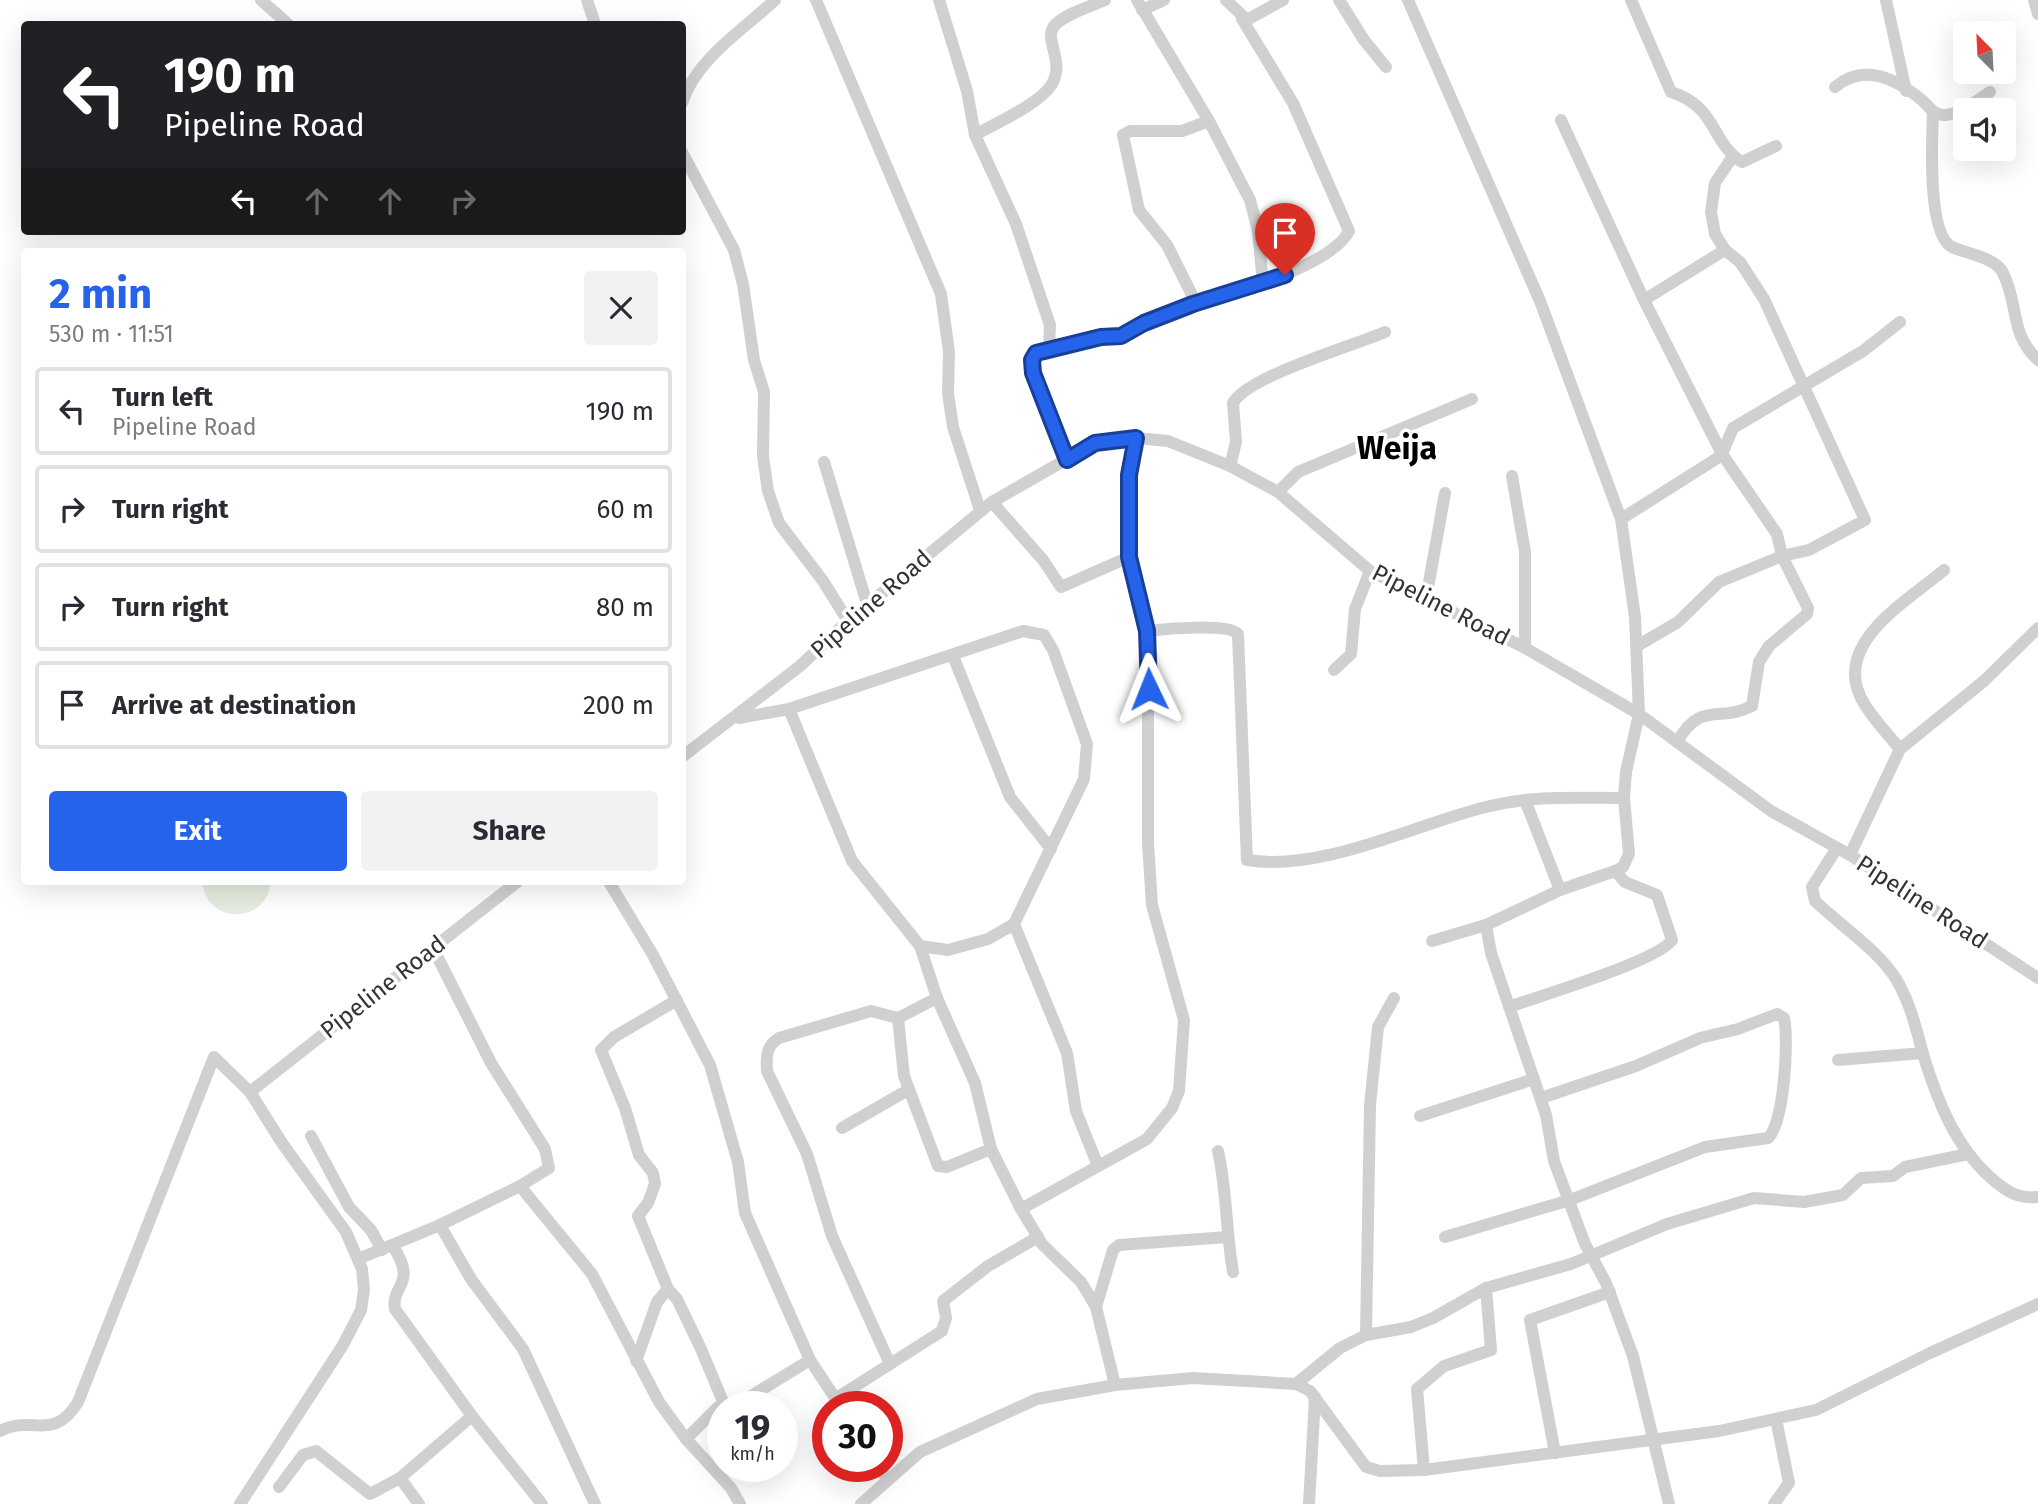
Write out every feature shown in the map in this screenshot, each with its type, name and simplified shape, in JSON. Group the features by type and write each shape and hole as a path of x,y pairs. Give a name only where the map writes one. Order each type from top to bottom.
{"street":[{"path":"261,0 285,21"},
{"path":"587,0 593,21"},
{"path":"686,95 695,77 709,59 775,0"},
{"path":"816,0 941,294 949,352 948,393 953,427 980,510"},
{"path":"939,0 967,91 975,135 1016,224 1050,326 1049,349"},
{"path":"975,135 1040,97 1050,88 1058,72 1059,61 1050,40 1051,31 1058,22 1105,0"},
{"path":"1164,0 1139,5 1209,121 1250,200 1258,231 1263,284"},
{"path":"1067,460 1033,373 1032,360 1036,353 1121,336 1144,323 1193,304 1263,284 1315,260 1346,237 1349,231 1293,103 1242,19 1226,0"},
{"path":"1242,19 1252,20 1283,0"},
{"path":"1339,0 1364,40 1386,67"},
{"path":"1408,0 1540,301 1621,519 1637,646 1639,714 1626,772 1624,798 1629,854 1623,867 1560,890 1486,925 1433,941"},
{"path":"1631,0 1671,92 1690,98 1701,107 1733,156 1742,162 1776,146"},
{"path":"1886,0 1906,91"},
{"path":"2034,0 2038,13"},
{"path":"1835,87 1857,73 1874,73 1922,100 1933,113 1944,115 1990,92"},
{"path":"1933,113 1932,150 1940,231 1948,245 1992,261 2003,270 2024,347 2038,360"},
{"path":"1562,120 1644,300 1723,453 1777,534 1782,556 1803,593 1808,608 1807,614 1769,646 1759,662 1752,706 1742,711 1710,713 1696,718 1686,725 1677,742"},
{"path":"1193,304 1191,293 1167,246 1139,210 1124,135 1130,131 1182,131 1209,121"},
{"path":"1637,646 1678,622 1719,582 1782,556 1809,550 1865,520 1764,299 1740,262 1725,250 1715,234 1711,212 1715,183 1733,156"},
{"path":"686,160 734,250 743,284 754,360 764,392 763,456 768,491 779,523 823,581 848,621"},
{"path":"1644,300 1725,250"},
{"path":"1621,519 1675,488 1723,453 1733,428 1863,351 1900,322"},
{"path":"1230,467 1236,442 1233,403 1240,394 1280,372 1385,332"},
{"path":"1278,492 1298,472 1472,399"},
{"path":"1021,1209 1147,1139 1172,1108 1179,1091 1184,1020 1152,905 1147,631 1129,557 1128,483 1136,438"},
{"name":"Pipeline Road","path":"686,754 735,719 800,666 848,621 992,502 1095,443 1136,438 1168,441 1230,467 1278,492 1370,571 1525,649 1639,714 1772,811 1850,855 2038,978"},
{"path":"824,462 868,607"},
{"path":"1512,476 1525,552 1525,649"},
{"path":"1426,599 1445,493"},
{"path":"992,502 1043,560 1061,587 1129,557"},
{"path":"1900,749 1862,700 1856,685 1857,657 1873,631 1944,570"},
{"path":"1334,670 1351,654 1355,609 1370,571"},
{"path":"1147,631 1183,627 1226,628 1238,634 1247,860 1321,857 1397,837 1487,806 1548,796 1624,798"},
{"path":"1850,855 1900,749 1975,689 2038,628"},
{"path":"735,719 789,709 1023,631 1044,635 1053,650 1087,744 1084,779 1014,925 988,939 948,950 920,946"},
{"path":"953,656 1010,797 1051,849"},
{"path":"789,709 852,861 920,946 937,998 975,1083 991,1149 1021,1209 1038,1237 1081,1282 1096,1307 1115,1385"},
{"path":"1525,800 1560,890"},
{"path":"1837,848 1816,878 1812,894 1815,901 1884,964 1896,979 1917,1026 1923,1053 1947,1121 1968,1154 2008,1193 2023,1198 2038,1197"},
{"path":"1509,1007 1639,960 1669,945 1672,940 1657,895 1625,882 1615,871"},
{"name":"Pipeline Road","path":"250,1092 513,885"},
{"path":"611,885 677,1000 714,1075 738,1161 745,1213 810,1360 830,1391"},
{"path":"1014,925 1067,1053 1076,1111 1098,1166"},
{"path":"1486,925 1491,953 1541,1098 1554,1161 1633,1356 1651,1440 1669,1504"},
{"path":"358,1259 520,1186 549,1168 545,1149 491,1063 433,948"},
{"path":"890,1364 832,1237 807,1154 771,1082 766,1056 772,1042 779,1038 860,1013 878,1011 898,1018 937,998"},
{"path":"1366,1335 1370,1105 1378,1027 1394,998"},
{"path":"677,1000 614,1037 601,1050 625,1108 639,1155 653,1173 655,1184 648,1203 638,1216 668,1289 677,1299 719,1391"},
{"path":"1445,1237 1570,1200 1705,1147 1768,1138 1777,1124 1788,1050 1784,1018 1777,1014 1768,1016 1738,1029 1700,1038 1636,1066 1541,1098"},
{"path":"898,1018 904,1076 938,1166 947,1167 991,1149"},
{"path":"1838,1059 1923,1053"},
{"path":"0,1431 57,1424 69,1416 78,1402 214,1057 250,1092 282,1143 346,1232 363,1275 363,1301 352,1328 240,1504"},
{"path":"1420,1116 1534,1079"},
{"path":"842,1128 908,1090"},
{"path":"311,1136 349,1207 405,1270 404,1284 394,1303 395,1308 472,1416 542,1504"},
{"path":"1218,1151 1224,1178 1227,1237 1233,1272"},
{"path":"1296,1384 1340,1348 1366,1335 1398,1330 1433,1318 1486,1288 1571,1264 1667,1224 1754,1198 1804,1202 1843,1195 1861,1178 1893,1176 1905,1167 1968,1154"},
{"path":"520,1186 592,1275 659,1402 685,1439 731,1488 740,1504"},
{"path":"440,1224 471,1279 523,1349 594,1504"},
{"path":"854,1391 942,1331 946,1318 943,1301 959,1285 1038,1237"},
{"path":"1096,1307 1113,1250 1119,1245 1227,1237"},
{"path":"1424,1470 1417,1389 1444,1366 1491,1350 1486,1288"},
{"path":"636,1361 657,1302 668,1289"},
{"path":"1555,1453 1530,1320 1609,1292"},
{"path":"903,1466 920,1452 1037,1399 1115,1385 1193,1378 1296,1384 1315,1397 1366,1467 1380,1471 1424,1470 1651,1440 1816,1410 1930,1353 2038,1304"},
{"path":"759,1391 810,1360"},
{"path":"1309,1504 1315,1397"},
{"path":"279,1487 303,1455 316,1451 370,1494 400,1478 472,1416"},
{"path":"685,1439 707,1416"},
{"path":"1774,1504 1789,1483 1776,1419"},
{"path":"400,1478 419,1504"},
{"path":"861,1504 884,1482"}],"shaded area":[{"path":"203,885 270,885 267,896 259,906 248,912 225,912 214,906 206,896"}],"district":[{"name":"Weija","path":"1397,448"}],"route":[{"path":"1149,689 1147,631 1129,557 1128,491 1136,438 1110,439 1095,443 1067,460 1033,373 1032,360 1036,353 1049,349 1101,337 1121,336 1144,323 1193,304 1285,275"}]}
